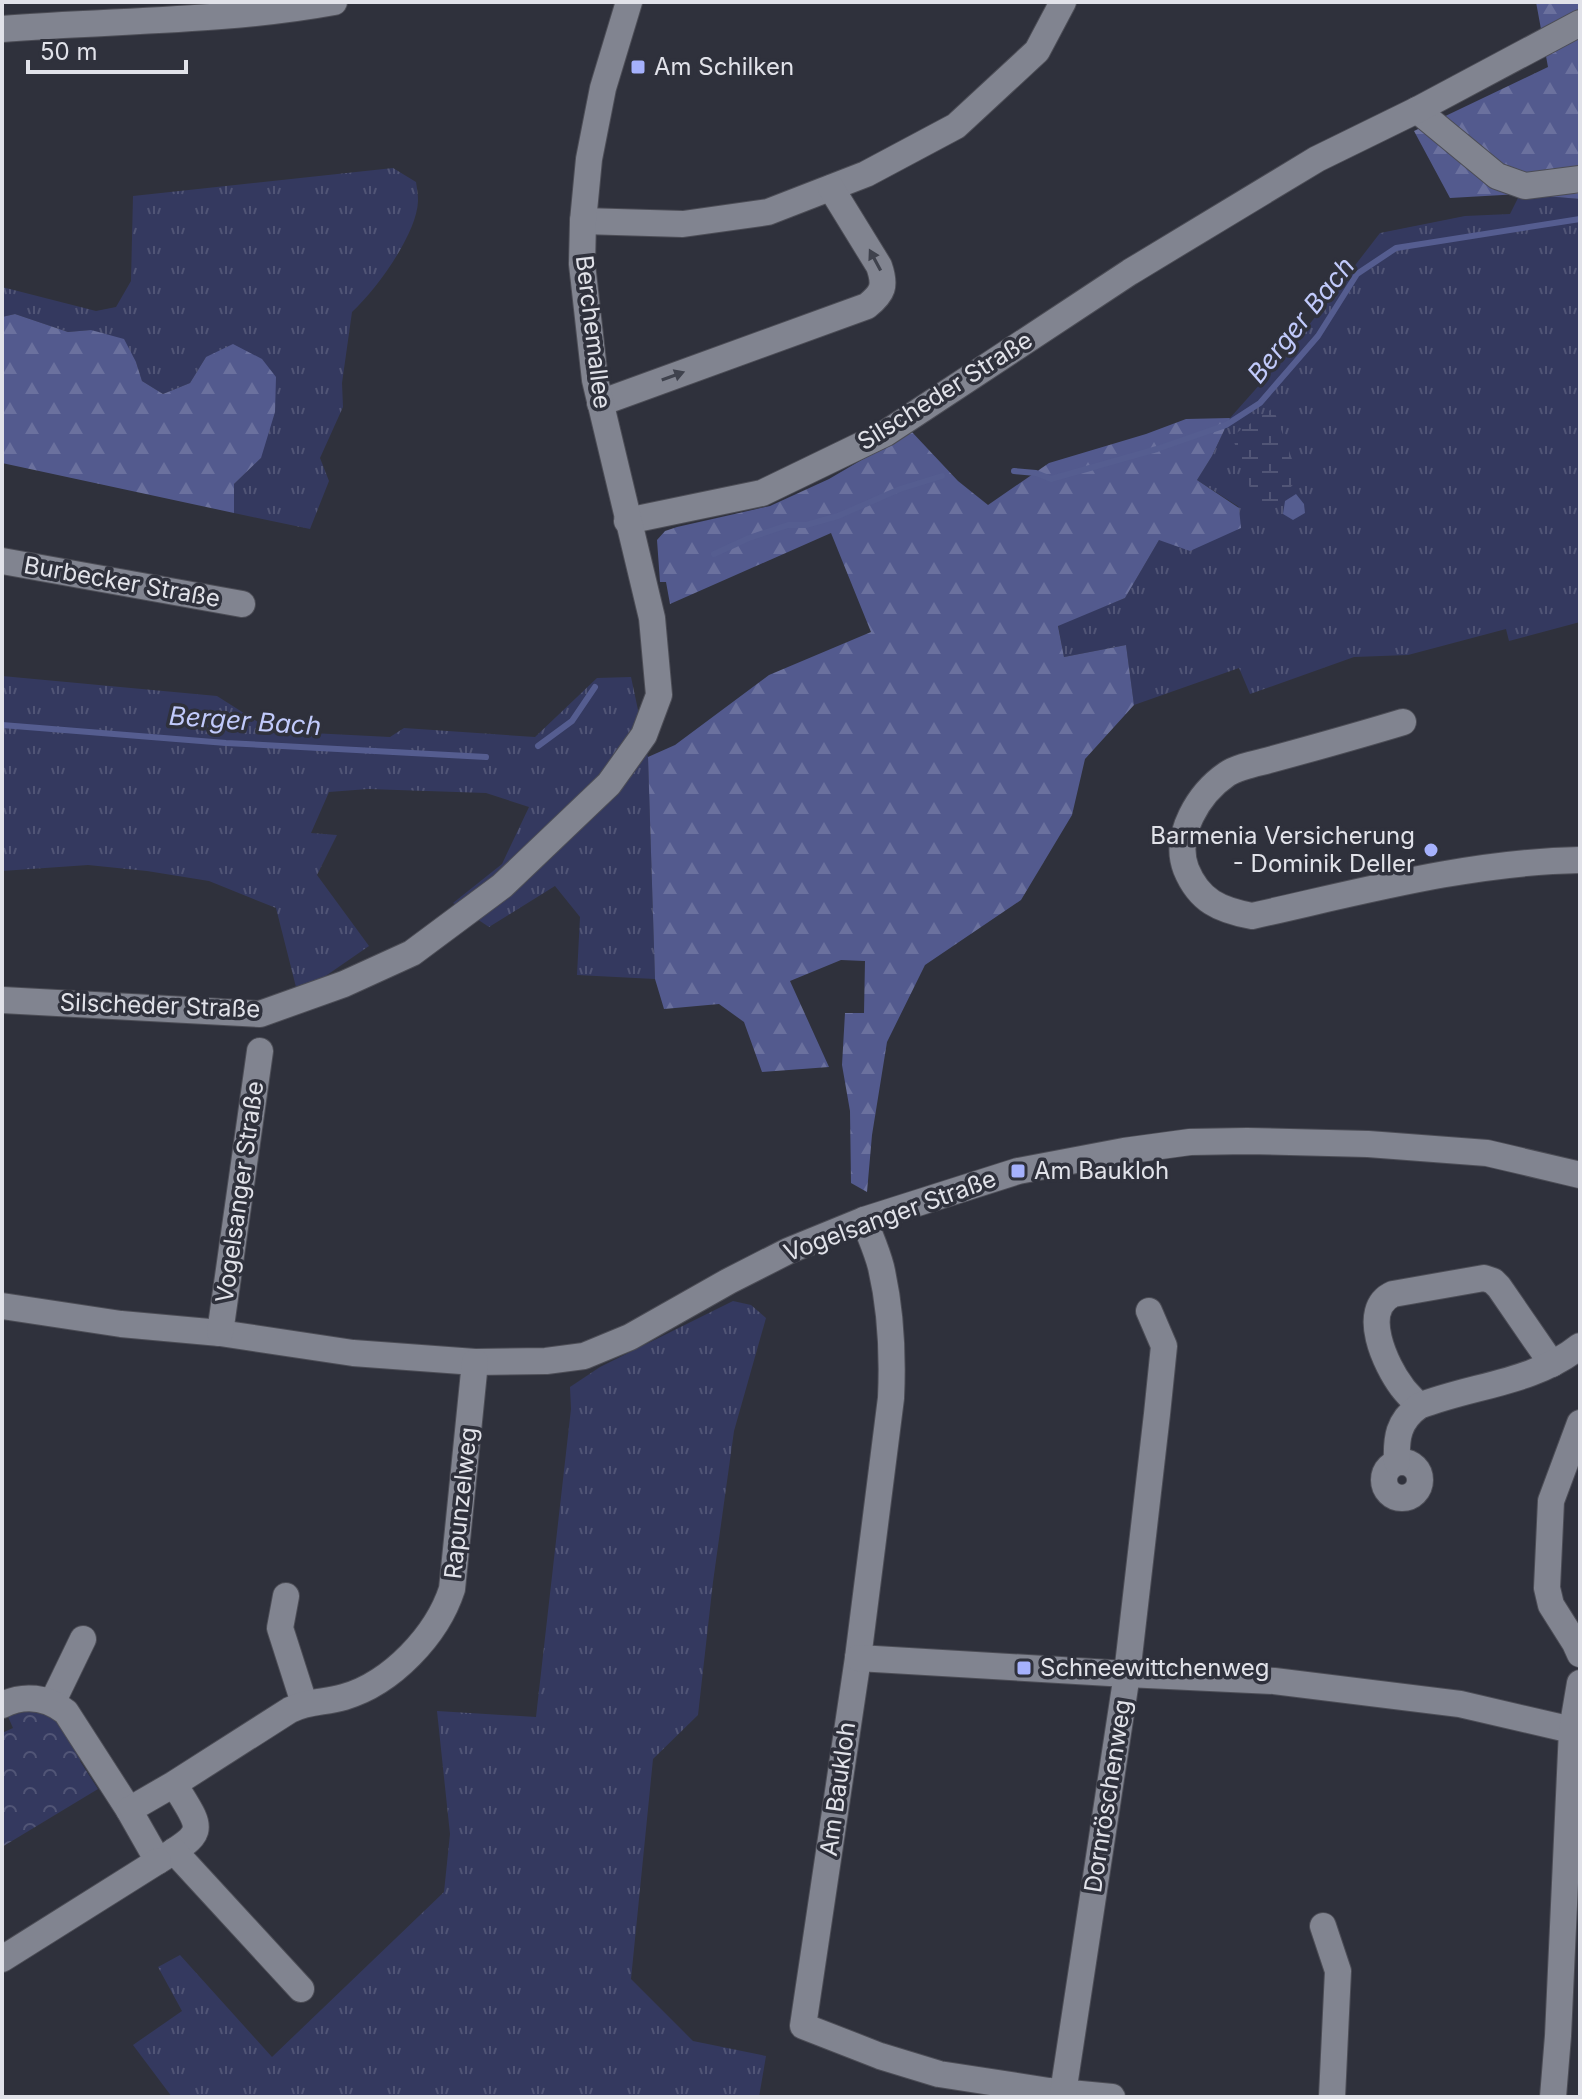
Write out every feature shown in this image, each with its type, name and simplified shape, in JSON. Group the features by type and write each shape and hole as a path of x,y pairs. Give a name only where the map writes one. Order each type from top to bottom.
{"street":[{"path":"2,29 149,22 304,8 334,2"},
{"name":"Berchemallee","path":"627,521 595,380 582,264 583,221 595,125 629,2"},
{"path":"583,221 683,224 768,212 866,174 956,126 1037,51 1063,2"},
{"name":"Silscheder Straße","path":"2,1000 260,1014 344,984 412,953 502,886 609,784 644,735 659,695 652,618 627,521 762,493 886,433 1157,256 1317,159 1417,110 1580,23"},
{"path":"1417,110 1497,176 1525,186 1580,179"},
{"path":"600,403 867,306 879,297 883,286 879,266 831,188"},
{"name":"Burbecker Straße","path":"2,561 242,604"},
{"path":"1403,722 1229,772 1204,794 1184,835 1183,860 1192,884 1210,902 1230,912 1252,916 1447,873 1549,860 1580,860"},
{"name":"Vogelsanger Straße","path":"220,1333 260,1051"},
{"name":"Vogelsanger Straße","path":"2,1306 353,1353 475,1362 546,1361 584,1356 630,1337 788,1251 864,1220 1018,1171 1141,1148 1190,1142 1368,1144 1487,1153 1580,1175"},
{"name":"Am Baukloh","path":"864,1220 881,1265 889,1317 892,1356 890,1408 858,1658 803,2026 880,2056 939,2074 1063,2093"},
{"path":"1419,1406 1403,1389 1388,1364 1376,1326 1375,1316 1380,1304 1393,1294 1484,1278 1493,1281 1552,1364"},
{"name":"Dornröschenweg","path":"1063,2093 1127,1674 1164,1346 1149,1311"},
{"path":"1397,1462 1397,1441 1401,1428 1410,1413 1419,1406 1528,1375 1565,1358 1580,1346"},
{"name":"Rapunzelweg","path":"129,1810 304,1703 343,1697 370,1687 402,1662 436,1626 452,1589 456,1562 475,1362"},
{"path":"1580,1423 1551,1501 1547,1588 1551,1605 1580,1654"},
{"path":"286,1596 280,1628 304,1703"},
{"path":"53,1701 83,1639"},
{"path":"858,1658 1274,1681 1460,1704 1575,1737"},
{"path":"1553,2097 1569,2037 1575,1737 1580,1683"},
{"path":"2,1705 32,1698 53,1701 66,1712 129,1810 166,1856 301,1989"},
{"path":"2,1959 188,1843 196,1833 195,1818 174,1784"},
{"path":"1323,1926 1338,1971 1332,2097"},
{"path":"1063,2093 1112,2097"}],"green space":[{"path":"1536,2 1580,2 1580,199 1520,194 1450,198 1414,131 1548,67"},
{"path":"393,168 416,182 416,214 394,261 352,312 342,383 343,407 320,458 329,481 310,529 234,513 234,484 261,458 206,357 190,383 163,394 142,381 136,362 91,330 68,332 15,314 2,317 2,287 96,311 116,307 131,281 133,196"},
{"path":"1520,194 1580,199 1580,622 1509,641 1506,629 1408,655 1354,657 1250,694 1239,668 1134,705 1126,645 1064,657 1058,625 1125,598 1159,540 1239,507 1197,480 1230,418 1285,356 1380,233 1465,216 1510,214"},
{"path":"15,314 68,332 91,330 124,339 142,381 163,394 190,383 206,357 233,344 262,359 276,377 275,412 261,458 234,484 234,513 2,463 2,317"},
{"path":"1273,408 1299,478 1261,520 1232,436"},
{"path":"1230,418 1197,480 1239,508 1241,528 1190,551 1159,540 1125,598 1058,626 1064,657 1126,645 1134,705 1085,759 1072,815 1021,900 925,965 887,1042 872,1135 867,1192 851,1183 850,1111 842,1065 845,1013 864,1013 865,961 841,960 790,981 829,1067 762,1072 744,1022 719,1004 664,1009 655,979 648,757 675,745 769,675 871,632 831,533 670,604 666,582 660,582 657,540 665,531 677,527 770,506 829,479 911,431 958,481 988,505 1049,463 1186,419"},
{"path":"2,676 217,696 272,731 390,737 404,728 535,737 597,678 631,677 648,757 655,979 577,975 580,917 555,886 489,927 453,903 502,864 529,807 486,793 368,789 329,792 311,833 337,835 317,875 369,946 298,995 276,908 209,881 147,871 88,865 2,871"},
{"path":"733,1301 751,1305 766,1318 734,1431 698,1715 653,1759 631,1979 693,2041 766,2056 759,2097 172,2097 133,2045 182,2011 158,1967 180,1955 272,2057 444,1892 450,1834 437,1711 536,1717 571,1409 570,1387 600,1367"},
{"path":"17,1708 51,1712 83,1758 80,1761 98,1789 2,1847 2,1733 13,1728 6,1712"}],"shaded area":[{"path":"1296,494 1304,504 1305,513 1293,520 1283,514 1285,501"}],"waterway":[{"name":"Berger Bach","path":"1014,471 1036,473 1051,479 1157,449 1226,425 1260,403 1318,336 1357,274 1396,248 1580,219"},
{"name":"Berger Bach","path":"714,554 788,525 806,525 838,516 900,489 942,476"},
{"name":"Berger Bach","path":"538,746 572,721 595,687"},
{"name":"Berger Bach","path":"2,725 226,743 486,757"}],"place":[{"name":"Am Schilken","path":"638,67"},
{"name":"Barmenia Versicherung - Dominik Deller","path":"1431,850"},
{"name":"Am Baukloh","path":"1018,1171"},
{"name":"Schneewittchenweg","path":"1024,1668"}]}
